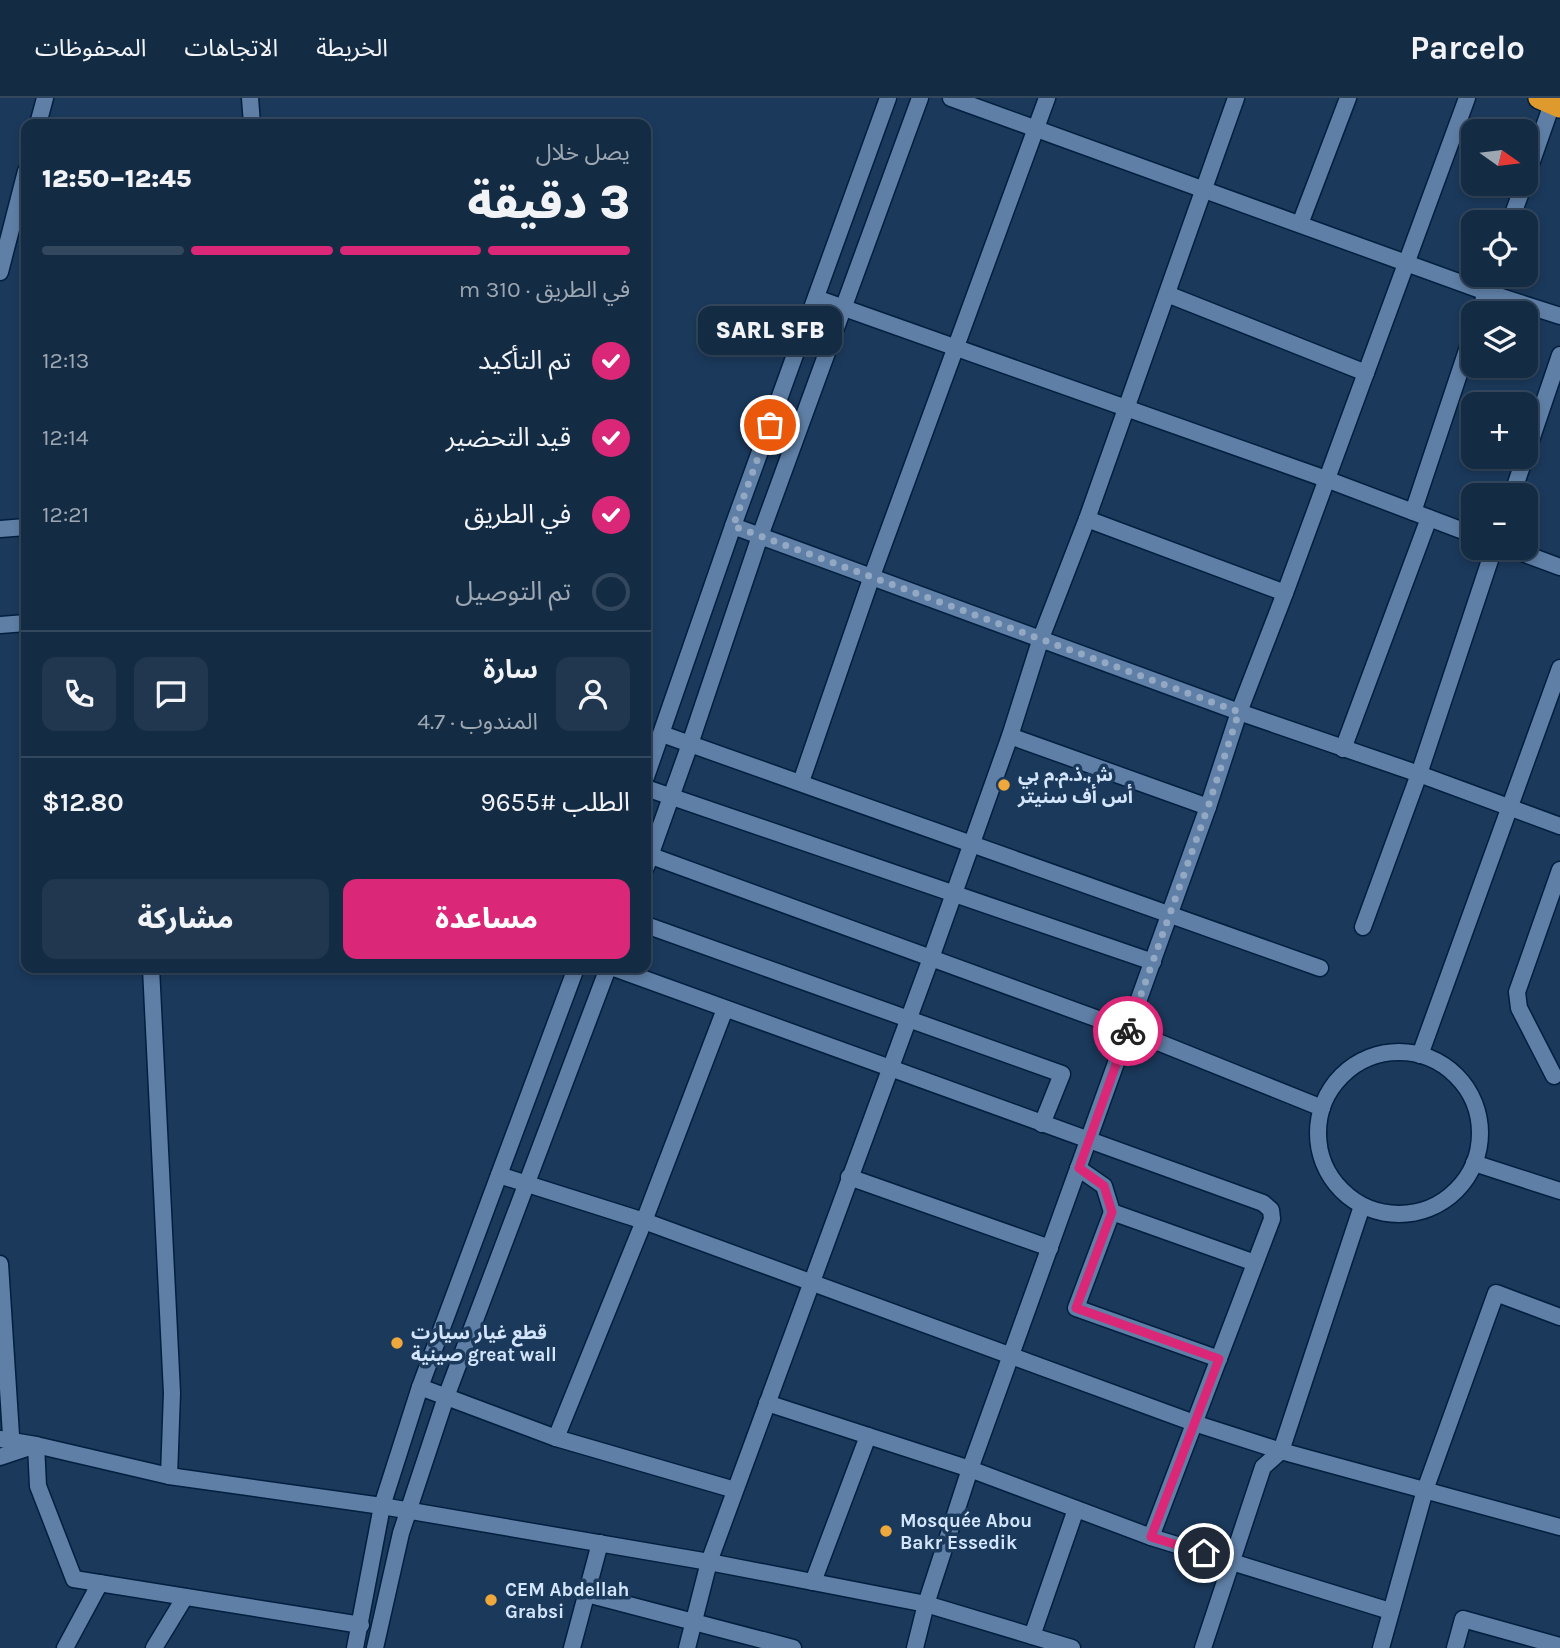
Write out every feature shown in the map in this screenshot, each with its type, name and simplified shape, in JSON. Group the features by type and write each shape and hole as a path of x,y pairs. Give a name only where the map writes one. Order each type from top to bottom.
{"street":[{"path":"39,119 45,98"},
{"path":"250,98 252,119"},
{"path":"651,764 733,526 888,98"},
{"path":"651,849 690,744 760,536 920,98"},
{"path":"951,98 1486,292 1560,316"},
{"path":"801,782 872,576 1047,98"},
{"path":"687,1648 709,1562 908,1021 1010,736 1041,638 1087,519 1237,98"},
{"path":"1300,224 1348,98"},
{"path":"915,1648 926,1604 970,1469 1170,915 1239,712 1467,98"},
{"path":"1538,140 1550,103"},
{"path":"0,272 21,190"},
{"path":"1483,301 1488,287"},
{"path":"1167,294 1366,373"},
{"path":"816,298 1326,479 1461,530"},
{"path":"1538,420 1560,355"},
{"path":"1413,512 1461,368"},
{"path":"1343,749 1429,518"},
{"path":"1087,519 1285,593"},
{"path":"733,526 1239,712 1560,826"},
{"path":"0,529 21,527"},
{"path":"1538,559 1560,567"},
{"path":"1363,927 1419,774 1490,560"},
{"path":"0,625 21,623"},
{"path":"1420,1055 1560,668"},
{"path":"662,734 1320,968"},
{"path":"1010,736 1208,807"},
{"path":"651,790 1153,962"},
{"path":"651,860 1128,1030 1322,1108"},
{"path":"1557,1077 1519,1007 1517,992 1559,878"},
{"path":"651,928 1062,1074 1042,1124"},
{"path":"151,973 172,1393 169,1476"},
{"path":"355,1648 382,1506 420,1387 574,973"},
{"path":"375,1648 401,1533 446,1397 606,973"},
{"path":"628,973 1263,1203 1271,1210 1272,1219 1151,1537"},
{"path":"556,1438 644,1221 725,1009"},
{"path":"1400,1052 1420,1055 1438,1062 1466,1088 1475,1106 1479,1144 1474,1163 1452,1194 1427,1209 1399,1214 1380,1212 1362,1206 1346,1195 1333,1181 1324,1164 1318,1136 1322,1108 1331,1089 1344,1074 1360,1062 1379,1054 1400,1052"},
{"path":"1557,1077 1560,1059"},
{"path":"1474,1163 1560,1191"},
{"path":"1079,1168 1104,1186 1112,1212 1076,1308 1219,1359"},
{"path":"499,1175 644,1221 1194,1423 1282,1451 1560,1527"},
{"path":"849,1177 1050,1248"},
{"path":"1203,1648 1262,1467 1282,1451 1362,1206"},
{"path":"1112,1212 1255,1263"},
{"path":"0,1264 6,1448 36,1445 169,1476 382,1506 709,1562 926,1604 1072,1648"},
{"path":"1381,1648 1425,1490 1496,1293 1560,1318"},
{"path":"420,1387 556,1438 735,1490"},
{"path":"767,1403 970,1469 1151,1537 1390,1611"},
{"path":"813,1582 868,1436"},
{"path":"36,1445 38,1486 74,1579 361,1625"},
{"path":"1032,1636 1076,1509"},
{"path":"572,1648 600,1543"},
{"path":"65,1648 100,1583"},
{"path":"587,1594 793,1648"},
{"path":"154,1648 185,1597"},
{"path":"1455,1648 1463,1619 1531,1643 1560,1646"}],"way so far":[{"path":"770,425 733,526 1239,712 1128,1031"}],"place":[{"name":"SARL SFB","path":"770,425"},
{"name":"ش.ذ.م.م بي أس أف سنيتر","path":"1004,785"},
{"name":"قطع غيار سيارت صينية great wall","path":"397,1343"},
{"name":"Mosquée Abou Bakr Essedik","path":"886,1531"},
{"name":"CEM Abdellah Grabsi","path":"491,1600"}],"route":[{"path":"1128,1031 1079,1168 1104,1186 1112,1212 1076,1308 1219,1359 1151,1537 1204,1553"}]}
